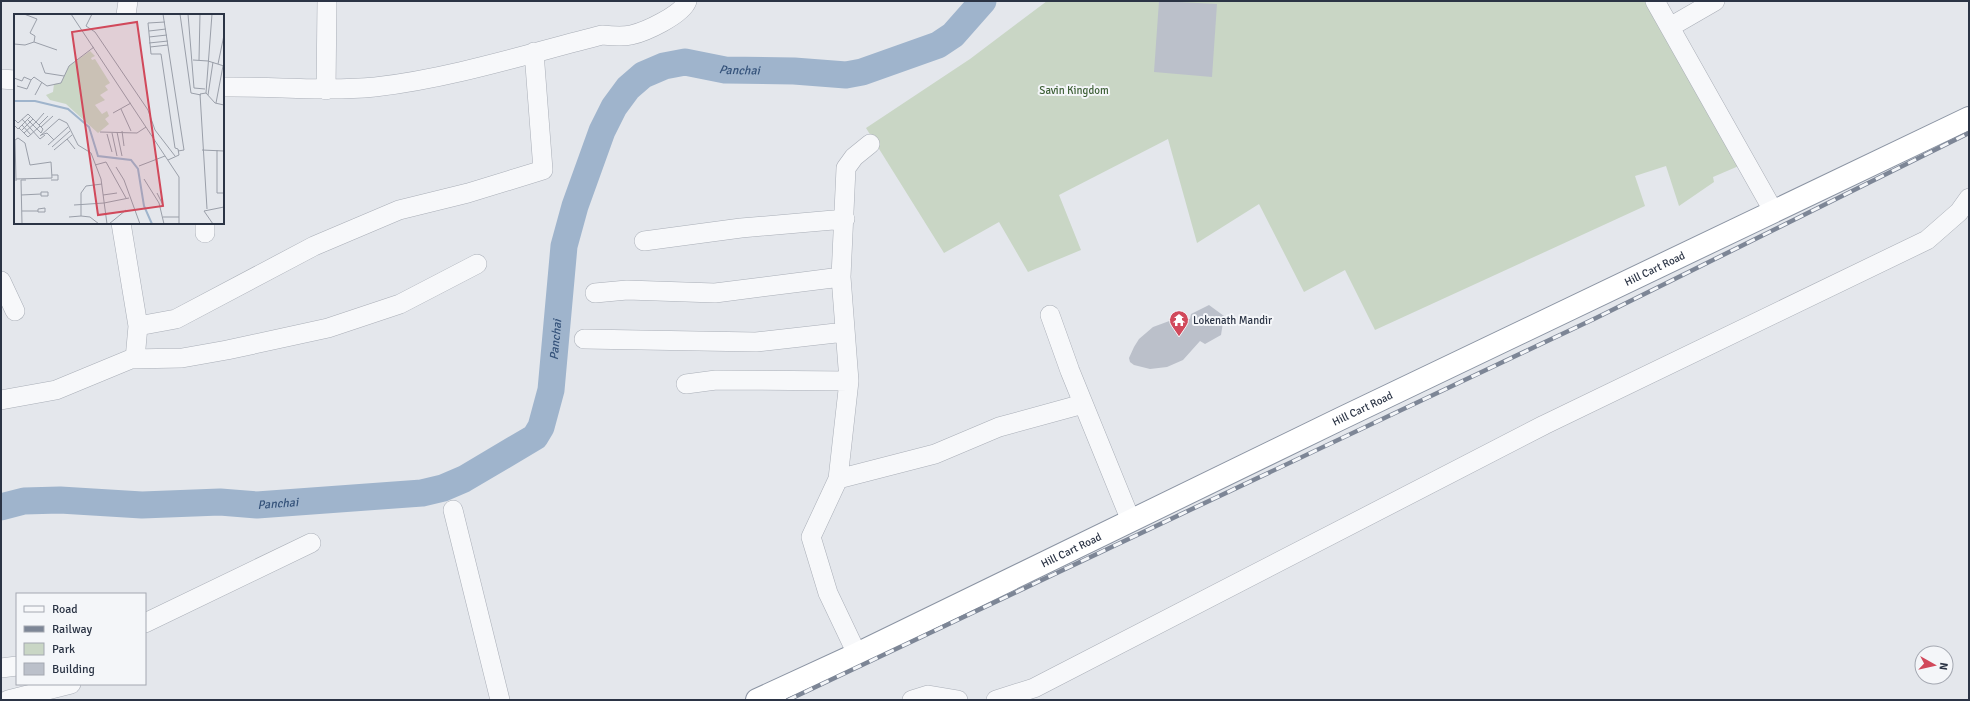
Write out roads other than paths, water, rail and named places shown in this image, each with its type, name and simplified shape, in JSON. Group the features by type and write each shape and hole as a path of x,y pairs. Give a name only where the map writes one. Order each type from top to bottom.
{"highway":[{"name":"Hill Cart Road","path":"756,700 857,654 1969,118"}],"street":[{"path":"126,14 128,1"},
{"path":"326,90 327,1"},
{"path":"224,86 326,90 374,87 429,79 602,35 631,35 668,19 686,5 687,1"},
{"path":"1655,1 1774,212"},
{"path":"1670,27 1715,1"},
{"path":"138,326 176,319 314,246 399,210 468,193 543,170 534,52"},
{"path":"1,79 14,80"},
{"path":"857,654 828,593 811,537 838,479 849,381 841,277 846,168 854,157 870,144"},
{"path":"996,700 1034,688 1544,425 1926,240 1959,212 1969,198"},
{"path":"644,241 741,228 844,219"},
{"path":"121,224 138,326 135,359"},
{"path":"1,400 56,390 131,359 190,357 328,328 400,304 477,264"},
{"path":"594,293 627,290 715,293 841,277"},
{"path":"1,281 15,311"},
{"path":"1050,314 1083,404 1131,521"},
{"path":"584,339 756,342 845,332"},
{"path":"686,384 716,380 849,381"},
{"path":"838,479 935,454 999,427 1083,404"},
{"path":"453,510 500,700"},
{"path":"146,623 311,543"},
{"path":"1,668 16,666"},
{"path":"8,700 67,685"},
{"path":"912,700 928,695 958,700"}],"waterway":[{"name":"Panchai","path":"1,507 24,501 60,500 142,505 220,502 257,505 422,493 443,488 464,479 535,437 541,427 551,390 564,246 575,206 602,131 614,107 628,88 643,75 664,66 685,62 725,70 794,71 846,75 862,72 938,45 953,35 983,1"}],"railway":[{"path":"788,700 1596,318 1969,133"}],"place":[{"name":"Lokenath Mandir","path":"1179,337"}],"park label":[{"name":"Savin Kingdom","path":"1074,90"}]}
